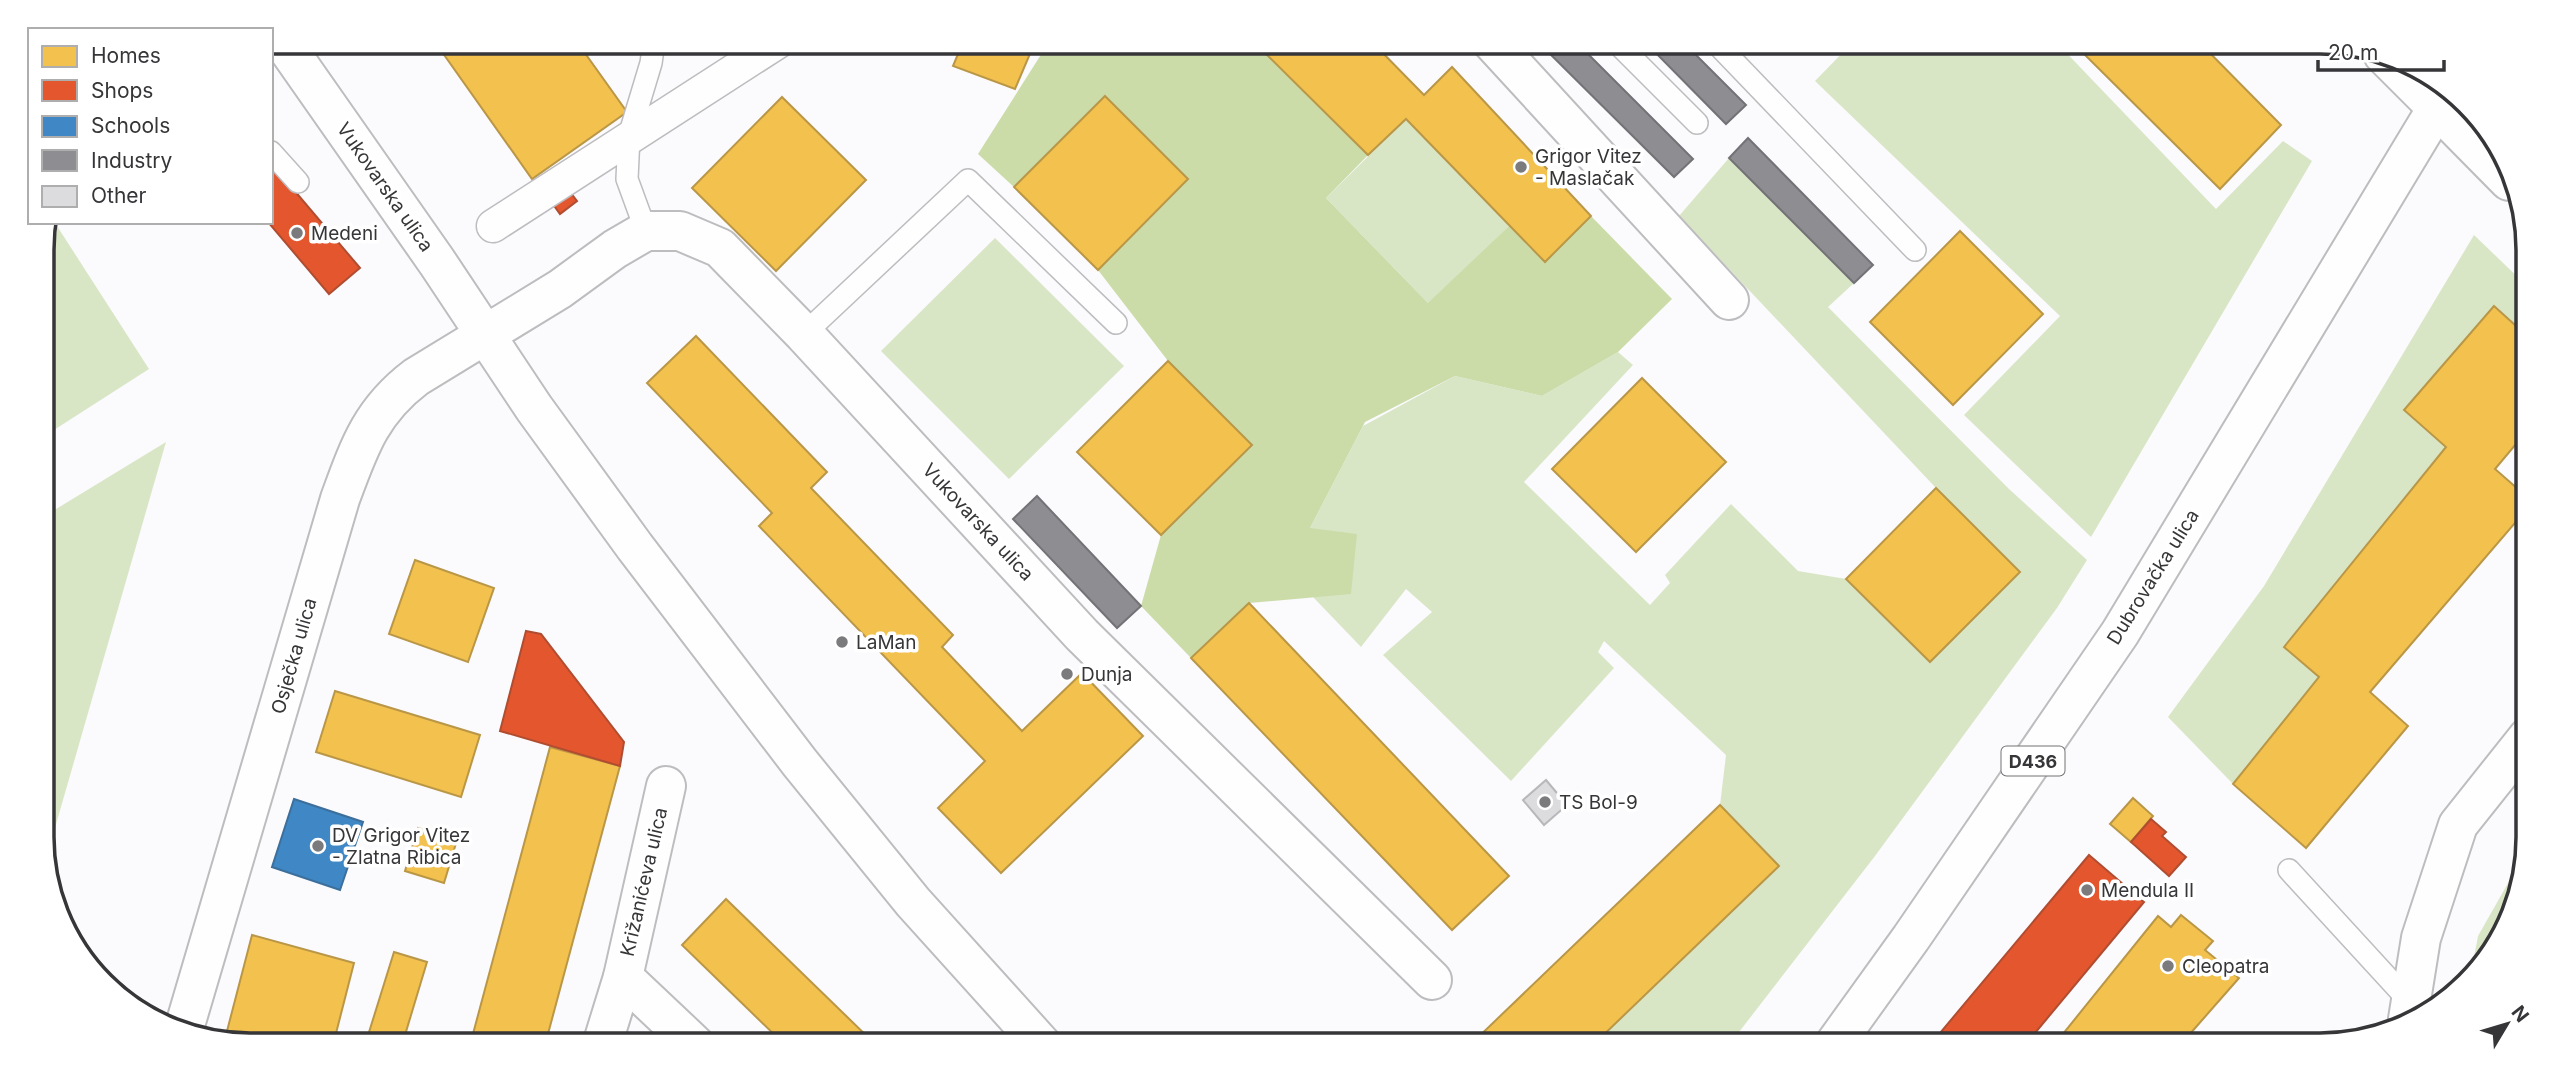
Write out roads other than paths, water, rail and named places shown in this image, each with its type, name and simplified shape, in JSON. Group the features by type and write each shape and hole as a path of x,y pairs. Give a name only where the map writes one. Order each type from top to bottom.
{"street":[{"path":"1503,54 1729,300"},
{"name":"Vukovarska ulica","path":"292,55 437,262 534,408 635,547 800,763 913,902 1031,1033"},
{"path":"494,226 758,55"},
{"path":"2412,77 2441,100 2497,167"},
{"name":"Dubrovačka ulica","path":"1843,1032 2120,633 2441,100"},
{"name":"Vukovarska ulica","path":"485,334 560,289 614,249 646,232 680,231 720,248 804,334 1082,635 1432,979"},
{"name":"Osječka ulica","path":"186,1022 340,499 359,449 376,417 395,393 485,334"},
{"path":"2410,1011 2421,938 2458,825 2516,752"},
{"name":"Križanićeva ulica","path":"606,1033 623,977 666,786"},
{"name":"Križanićeva ulica","path":"623,977 682,1033"}],"lane":[{"path":"1628,54 1697,123"},
{"path":"1727,54 1915,250"},
{"path":"646,232 627,179 629,136 652,55"},
{"path":"273,154 298,182"},
{"path":"804,334 968,180 1116,323"},
{"path":"2289,870 2410,1011"}],"place":[{"name":"Grigor Vitez - Maslačak","path":"1521,167"},
{"name":"Medeni","path":"297,233"},
{"name":"LaMan","path":"842,642"},
{"name":"Dunja","path":"1067,674"},
{"name":"TS Bol-9","path":"1545,802"},
{"name":"DV Grigor Vitez - Zlatna Ribica","path":"318,846"},
{"name":"Mendula II","path":"2087,890"},
{"name":"Cleopatra","path":"2168,966"}]}
